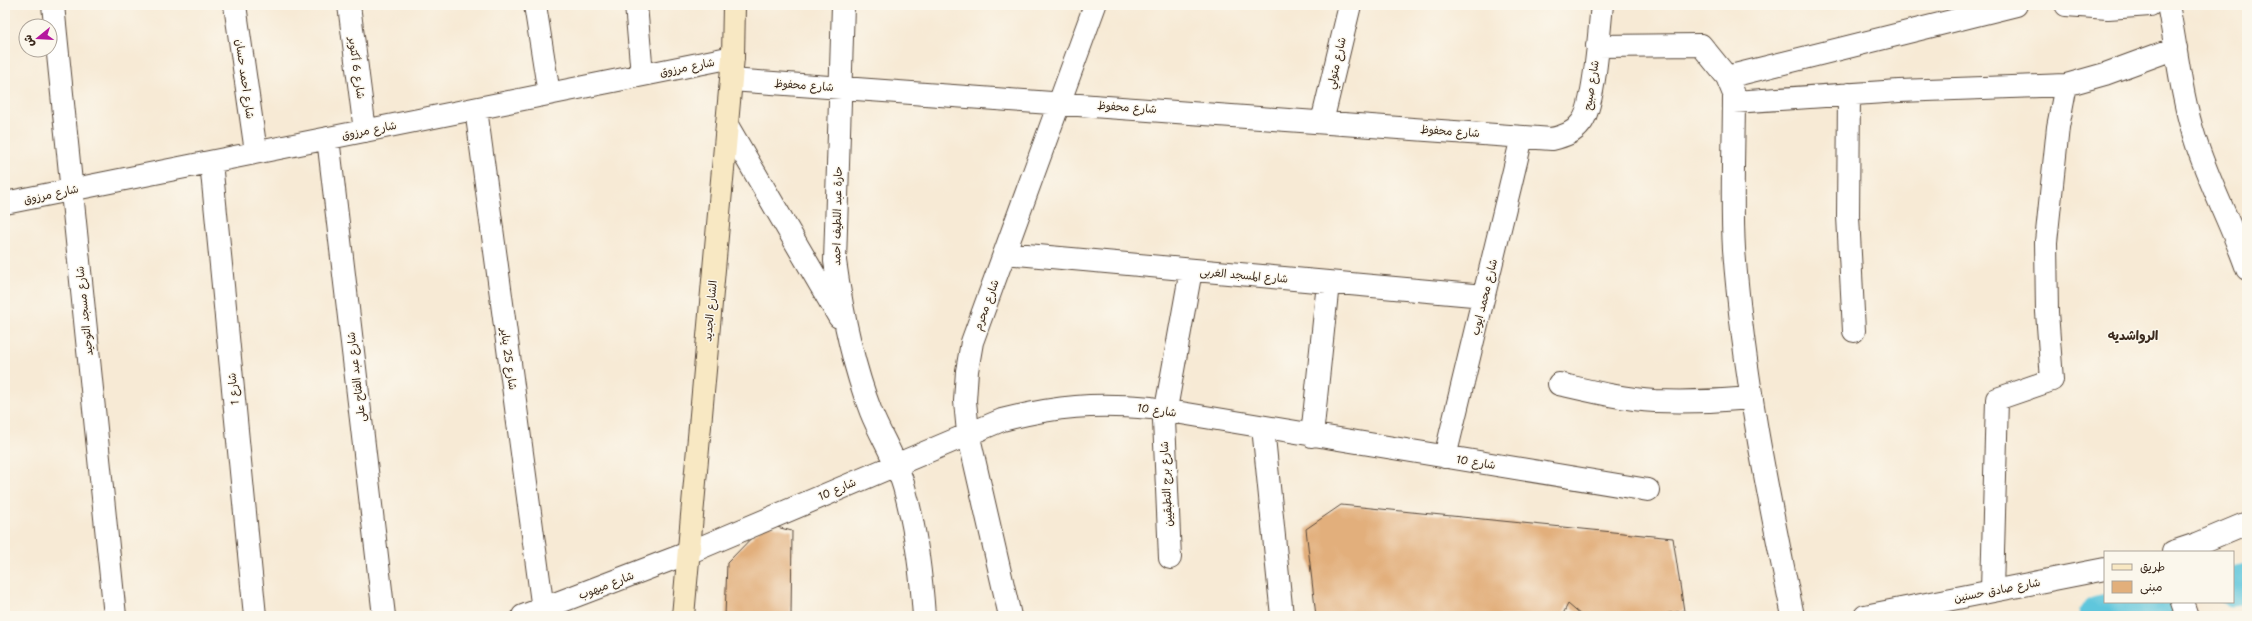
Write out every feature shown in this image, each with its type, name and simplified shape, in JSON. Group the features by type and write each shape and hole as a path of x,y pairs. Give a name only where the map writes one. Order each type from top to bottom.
{"main road":[{"name":"الشارع الجديد","path":"683,616 733,58 734,5"}],"street":[{"name":"شارع مسجد التوحيد","path":"53,5 115,616"},
{"name":"شارع احمد حسان","path":"235,5 256,152"},
{"name":"شارع 6 أكتوبر","path":"349,5 365,131"},
{"path":"536,5 549,94"},
{"path":"636,5 642,75"},
{"name":"حارة عبد اللطيف احمد","path":"844,5 835,261 846,330 871,412 904,485 915,534 924,616"},
{"name":"شارع محرم","path":"1010,616 968,433 965,401 967,371 972,342 1096,5"},
{"name":"شارع متولي","path":"1322,122 1350,5"},
{"name":"شارع صبيح","path":"1522,137 1552,139 1565,136 1575,130 1582,123 1590,105 1602,5"},
{"path":"1727,77 2016,5"},
{"path":"2066,5 2108,8 2150,5"},
{"path":"2168,5 2183,99 2195,140 2236,238 2247,269"},
{"path":"1597,46 1702,44 1727,77 1734,94 1734,248 1752,398 1768,496 1793,616"},
{"path":"1734,102 1849,94 2066,85 2105,74 2176,48"},
{"name":"شارع مرزوق","path":"5,203 733,58"},
{"name":"شارع محفوظ","path":"731,80 1060,102 1522,137"},
{"path":"1992,591 1997,399 2052,380 2047,312 2046,242 2058,127 2066,85"},
{"path":"1849,94 1848,216 1854,331"},
{"name":"شارع 25 يناير","path":"476,109 533,613"},
{"path":"727,125 846,330"},
{"name":"شارع محمد ايوب","path":"1444,457 1522,137"},
{"name":"شارع عبد الفتاح على","path":"328,138 384,616"},
{"name":"شارع 1","path":"210,162 255,616"},
{"name":"شارع المسجد الغربى","path":"1005,253 1484,296"},
{"name":"شارع برج التطبقيين","path":"1170,558 1164,458 1165,410 1191,270"},
{"path":"1312,436 1328,283"},
{"path":"1559,384 1605,394 1654,400 1703,402 1752,398"},
{"name":"شارع 10","path":"688,553 968,433 1002,420 1037,411 1072,406 1108,404 1165,410 1263,428 1648,490"},
{"path":"1263,428 1282,616"},
{"path":"2176,551 2247,523"},
{"name":"شارع ميهوب","path":"533,613 688,553"},
{"name":"شارع صادق حسنين","path":"1865,616 2104,569"},
{"path":"2182,603 2187,616"}],"building":[{"path":"1341,505 1673,538 1684,611 1649,616 1582,616 1568,604 1562,616 1316,616 1306,529"},
{"path":"765,524 792,531 791,616 725,616 727,563"}],"waterway":[{"path":"2234,587 2247,584"},
{"path":"2098,616 2159,603"}],"district":[{"name":"الرواشديه","path":"2133,335"}]}
